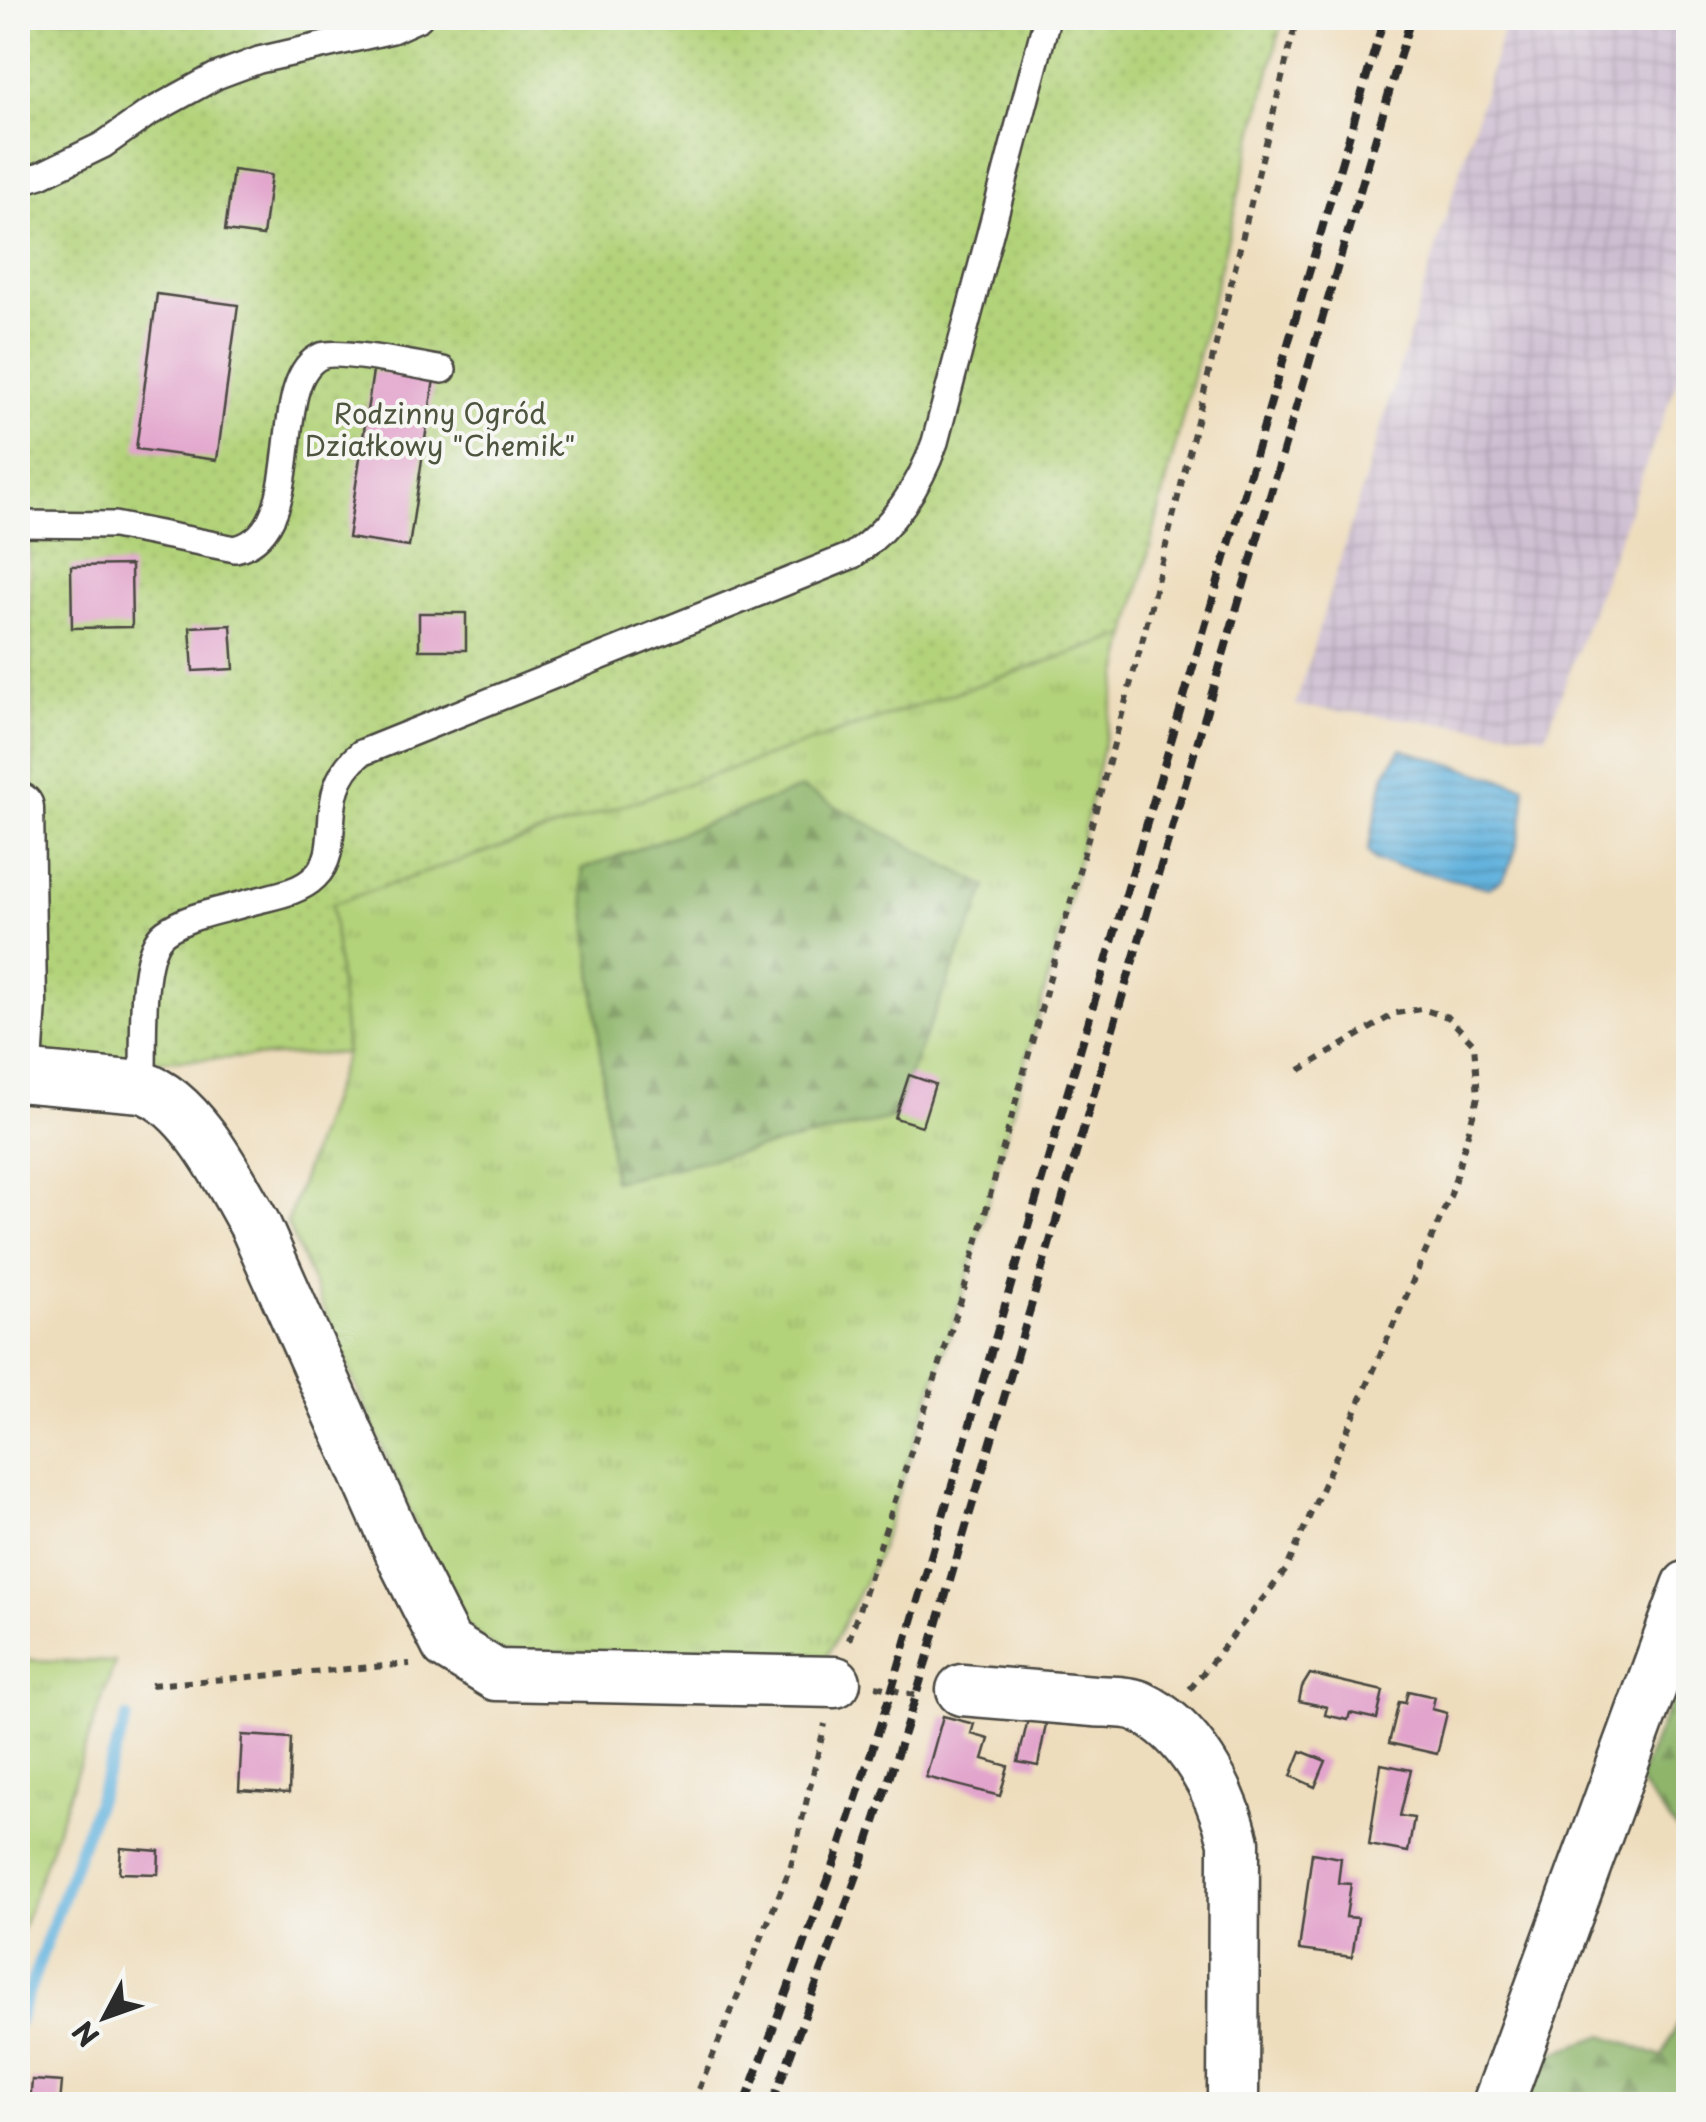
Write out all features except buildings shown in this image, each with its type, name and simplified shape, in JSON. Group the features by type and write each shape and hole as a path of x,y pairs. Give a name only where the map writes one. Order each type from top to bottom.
{"street":[{"path":"18,808 18,1050"},
{"path":"18,1076 142,1087 168,1099 226,1174 255,1225 446,1645 496,1675 835,1682"},
{"path":"1498,2104 1688,1586"},
{"path":"962,1690 1136,1704 1164,1721 1184,1741 1209,1779 1226,1810 1234,1842 1233,2104"}],"lane":[{"path":"18,182 103,145 146,114 216,76 311,46 392,30 419,18"},
{"path":"142,1087 148,967 154,942 175,926 294,890 315,877 327,853 336,785 344,768 361,753 853,554 890,523 921,474 935,442 1047,18"},
{"path":"18,524 114,524 235,549 246,546 263,532 274,510 298,383 310,363 332,353 443,370"}],"path":[{"path":"693,2104 792,1866 835,1682 963,1294 1143,638 1297,18"},
{"path":"1164,1721 1286,1570 1451,1194 1478,1097 1474,1044 1448,1017 1420,1009 1396,1013 1297,1072"},
{"path":"151,1685 471,1659"},
{"path":"835,1682 939,1698 962,1690"}],"shaded area":[{"path":"1507,18 1688,18 1688,351 1546,735 1295,706"}],"green space":[{"name":"Rodzinny Ogród Działkowy \"Chemik\"","path":"18,18 1283,18 1128,634 332,904 346,1053 39,1066 29,524 18,262"},
{"path":"1128,634 1066,912 963,1294 878,1555 827,1656 500,1652 454,1616 287,1223 346,1053 331,904"},
{"path":"802,788 987,887 895,1118 613,1181 582,869"},
{"path":"18,1660 115,1662 18,1941"},
{"path":"1688,1660 1688,1844 1638,1781"},
{"path":"1688,2002 1688,2104 1517,2104 1536,2059 1604,2035 1662,2057"}],"water":[{"path":"1401,749 1524,786 1516,848 1499,882 1489,888 1375,861 1368,851 1385,774"}],"waterway":[{"path":"18,2021 127,1718"}],"railway":[{"path":"745,2104 837,1856 892,1689 1384,18"},
{"path":"772,2104 862,1862 916,1696 1411,18"}]}
